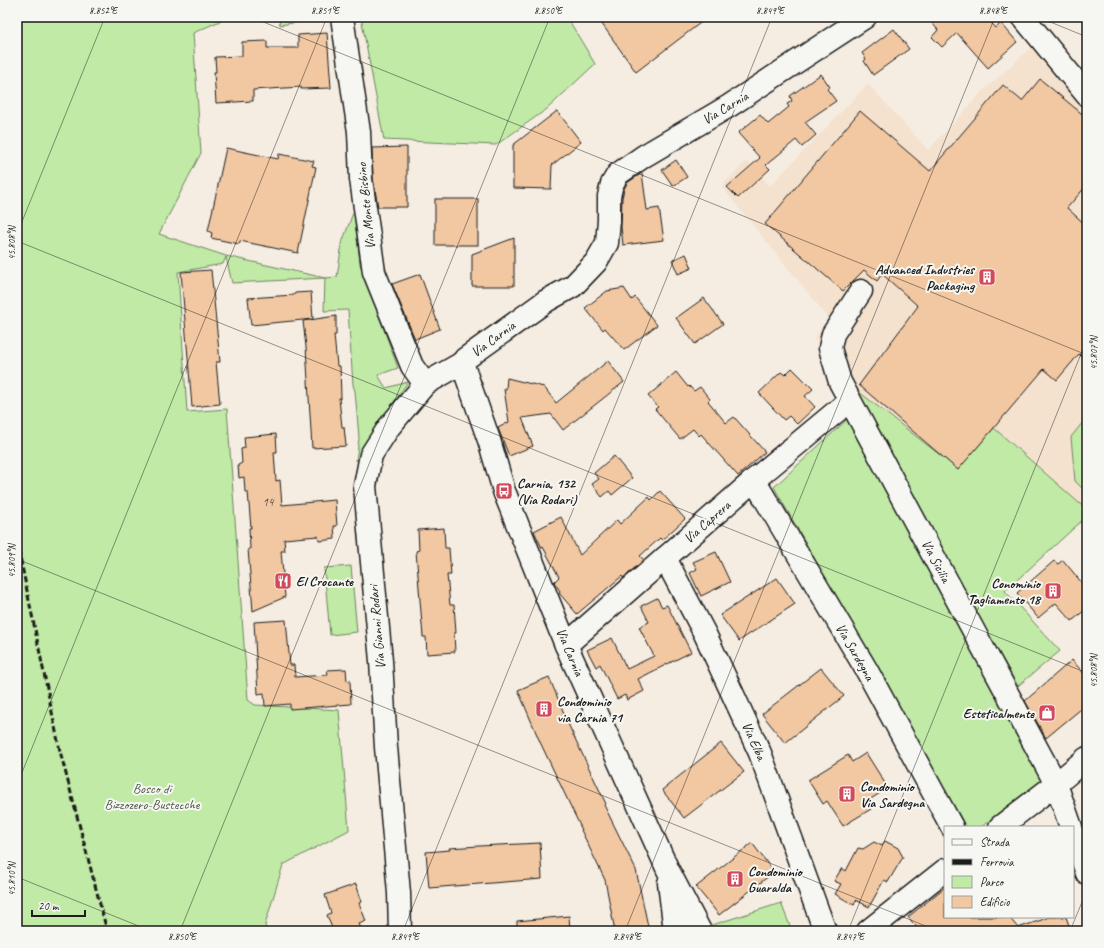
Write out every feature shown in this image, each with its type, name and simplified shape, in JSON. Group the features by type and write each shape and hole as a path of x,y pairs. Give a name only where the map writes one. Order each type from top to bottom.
{"street":[{"name":"Via Monte Bisbino","path":"342,17 359,132 361,179 374,272 412,366 425,384"},
{"name":"Via Carnia","path":"700,931 668,870 566,645 504,491 489,440 462,363 465,359 540,306 573,286 596,262 607,243 609,196 612,184 618,174 644,156 729,106 865,17"},
{"path":"1023,17 1087,95"},
{"name":"Via Sicilia","path":"861,291 834,334 830,348 840,382 1056,784 1071,826"},
{"name":"Via Gianni Rodari","path":"400,931 399,893 386,747 381,661 365,486 371,455 389,427 425,384 462,363"},
{"name":"Via Caprera","path":"566,645 754,480 849,401"},
{"name":"Via Sardegna","path":"754,480 866,669 951,826"},
{"name":"Via Elba","path":"665,558 705,634 760,753 825,931"},
{"path":"1001,826 1087,758"},
{"path":"1074,836 1087,873"},
{"name":"Via Carnia","path":"668,870 675,931"},
{"path":"868,931 944,871"}],"shaded area":[{"name":"Advanced Industries Packaging","path":"1037,42 1087,97 1087,417 1071,437 1075,481 1087,493 1087,510 995,428 958,470 859,391 814,338 830,320 721,186 747,161 770,186 868,84 928,150 984,90"}],"green space":[{"name":"Bosco di Bizzozero-Bustecche","path":"17,17 229,17 193,33 201,153 159,234 226,256 325,278 232,283 226,257 223,264 178,272 187,412 227,409 248,700 255,705 339,710 349,830 283,865 265,925 266,931 17,931"},
{"path":"279,17 318,17 319,19 280,25"},
{"path":"361,17 567,17 595,64 547,109 496,145 384,140"},
{"path":"354,210 360,264 398,368 378,375 386,388 408,382 374,430 356,461 359,438 355,391 353,385 348,310 324,311 325,278 337,277 342,243"},
{"path":"845,381 958,469 994,428 1087,510 1087,516 1005,591 1060,651 1018,686"},
{"path":"852,415 1045,779 982,826 965,826 774,487"},
{"path":"1087,417 1087,493 1075,481 1071,437"},
{"path":"351,566 357,632 330,635 324,568"},
{"path":"781,903 792,931 712,931 709,926"}],"building":[{"path":"597,17 708,17 636,72"},
{"path":"927,17 986,17 996,28 1001,23 1017,42 988,68 957,33 942,47 932,37 938,30"},
{"path":"894,29 909,49 873,75 864,61 866,59 862,53"},
{"path":"327,33 331,88 301,89 301,87 253,90 253,101 216,103 214,72 216,72 215,57 242,56 242,42 267,41 267,48 298,48 298,35"},
{"path":"821,74 830,87 827,89 836,101 805,122 816,135 802,147 796,140 766,165 770,169 738,198 727,187 760,158 738,133 760,115 768,124 789,107 787,104 792,101 790,96"},
{"name":"Advanced Industries Packaging","path":"1040,79 1087,118 1087,185 1067,208 1087,226 1087,361 1079,354 1057,380 1044,369 958,470 859,385 918,306 882,274 877,281 864,270 843,291 765,224 860,111 930,171 1003,85 1022,101"},
{"path":"557,111 581,142 552,165 551,189 513,188 513,145"},
{"path":"407,147 407,207 378,207 373,178 372,148"},
{"path":"226,148 278,159 279,154 314,161 312,166 316,167 298,253 240,241 239,244 211,238 212,233 208,231"},
{"path":"676,160 687,177 673,186 662,170"},
{"path":"642,173 647,210 659,208 664,240 623,245 621,227 622,198 624,189 627,183"},
{"path":"435,199 478,199 478,245 435,245"},
{"path":"514,238 514,286 472,286 472,254"},
{"path":"686,254 692,268 678,274 672,260"},
{"path":"211,270 220,362 216,362 220,404 192,407 181,272"},
{"path":"420,274 440,329 415,339 392,284"},
{"path":"624,288 632,300 635,297 657,325 624,350 605,328 603,330 585,308 607,291"},
{"path":"311,292 313,319 251,325 248,298 294,295 295,293"},
{"path":"704,298 723,324 695,344 676,318"},
{"path":"336,316 336,335 334,335 337,366 340,366 341,398 339,398 342,427 344,427 346,446 312,448 303,321"},
{"path":"608,361 624,382 563,430 551,414 522,418 533,446 509,456 498,428 509,422 504,389 506,389 507,378 544,387 556,403"},
{"path":"792,368 813,389 805,396 815,407 797,424 789,416 784,420 759,393 781,372 785,375"},
{"path":"676,372 688,387 689,386 694,391 700,387 710,399 708,401 726,423 734,417 765,452 738,476 701,434 699,436 693,429 680,439 655,409 658,407 648,396"},
{"path":"276,434 277,452 274,452 276,481 280,480 282,505 335,500 337,526 334,526 335,539 319,541 318,536 284,539 285,551 281,551 285,597 253,611 248,549 250,549 249,528 251,528 248,492 245,492 244,477 239,478 238,465 242,463 241,449 245,448 244,437"},
{"path":"614,456 632,478 612,495 609,491 602,497 592,484 599,479 594,473"},
{"path":"660,491 685,519 662,540 660,538 640,556 644,560 623,578 622,576 577,614 559,593 560,591 554,582 559,577 534,531 561,517 580,555 617,520 620,524 649,497 651,500"},
{"path":"444,528 445,548 449,548 451,575 447,575 450,605 454,605 456,633 454,633 455,652 427,654 426,637 423,637 416,551 419,550 418,530"},
{"path":"716,552 730,582 701,596 690,573 697,569 693,562"},
{"name":"Conominio Tagliamento 18","path":"1063,560 1087,589 1087,608 1072,621 1056,603 1038,618 1017,593 1054,561 1058,564"},
{"path":"777,578 795,604 739,641 720,615"},
{"path":"657,598 662,607 667,605 691,652 638,679 644,691 627,700 625,695 617,699 600,664 596,667 587,650 612,638 627,669 654,656 639,627 649,622 641,606"},
{"path":"286,620 290,665 294,665 295,677 328,675 327,670 346,669 347,681 350,680 351,704 290,709 290,704 265,706 264,693 258,694 254,622"},
{"path":"1072,660 1087,677 1087,704 1046,738 1025,701"},
{"path":"821,668 844,696 785,743 762,714"},
{"path":"549,677 570,728 606,804 604,805 636,870 649,931 615,931 605,880 540,742 518,690"},
{"path":"721,743 744,772 684,818 662,790"},
{"name":"Condominio Via Sardegna","path":"866,753 888,788 866,802 871,809 843,826 827,801 823,804 808,780 848,755 852,762"},
{"path":"885,841 898,848 903,857 888,882 884,880 869,907 856,900 854,905 835,894 841,884 834,881 842,868 846,871 858,848 863,849 874,842 882,846"},
{"path":"540,843 542,879 429,888 426,852 450,850 449,848"},
{"name":"Condominio Guaralda","path":"752,843 774,872 719,915 696,887"},
{"path":"356,884 362,902 359,903 366,921 359,924 362,931 333,931 327,915 331,913 325,895"},
{"path":"944,888 944,918 1010,918 1018,928 1047,918 1066,918 1071,931 920,931 908,917"},
{"path":"569,916 570,931 517,931 517,921"}],"railway":[{"path":"17,542 60,751 107,931"}],"place":[{"name":"Advanced Industries Packaging","path":"987,277"},
{"name":"Carnia, 132 (Via Rodari)","path":"504,491"},
{"name":"El Crocante","path":"283,581"},
{"name":"Conominio Tagliamento 18","path":"1053,591"},
{"name":"Condominio via Carnia 71","path":"544,709"},
{"name":"Esteticalmente","path":"1047,713"},
{"name":"Condominio Via Sardegna","path":"847,794"},
{"name":"Condominio Guaralda","path":"735,879"}]}
